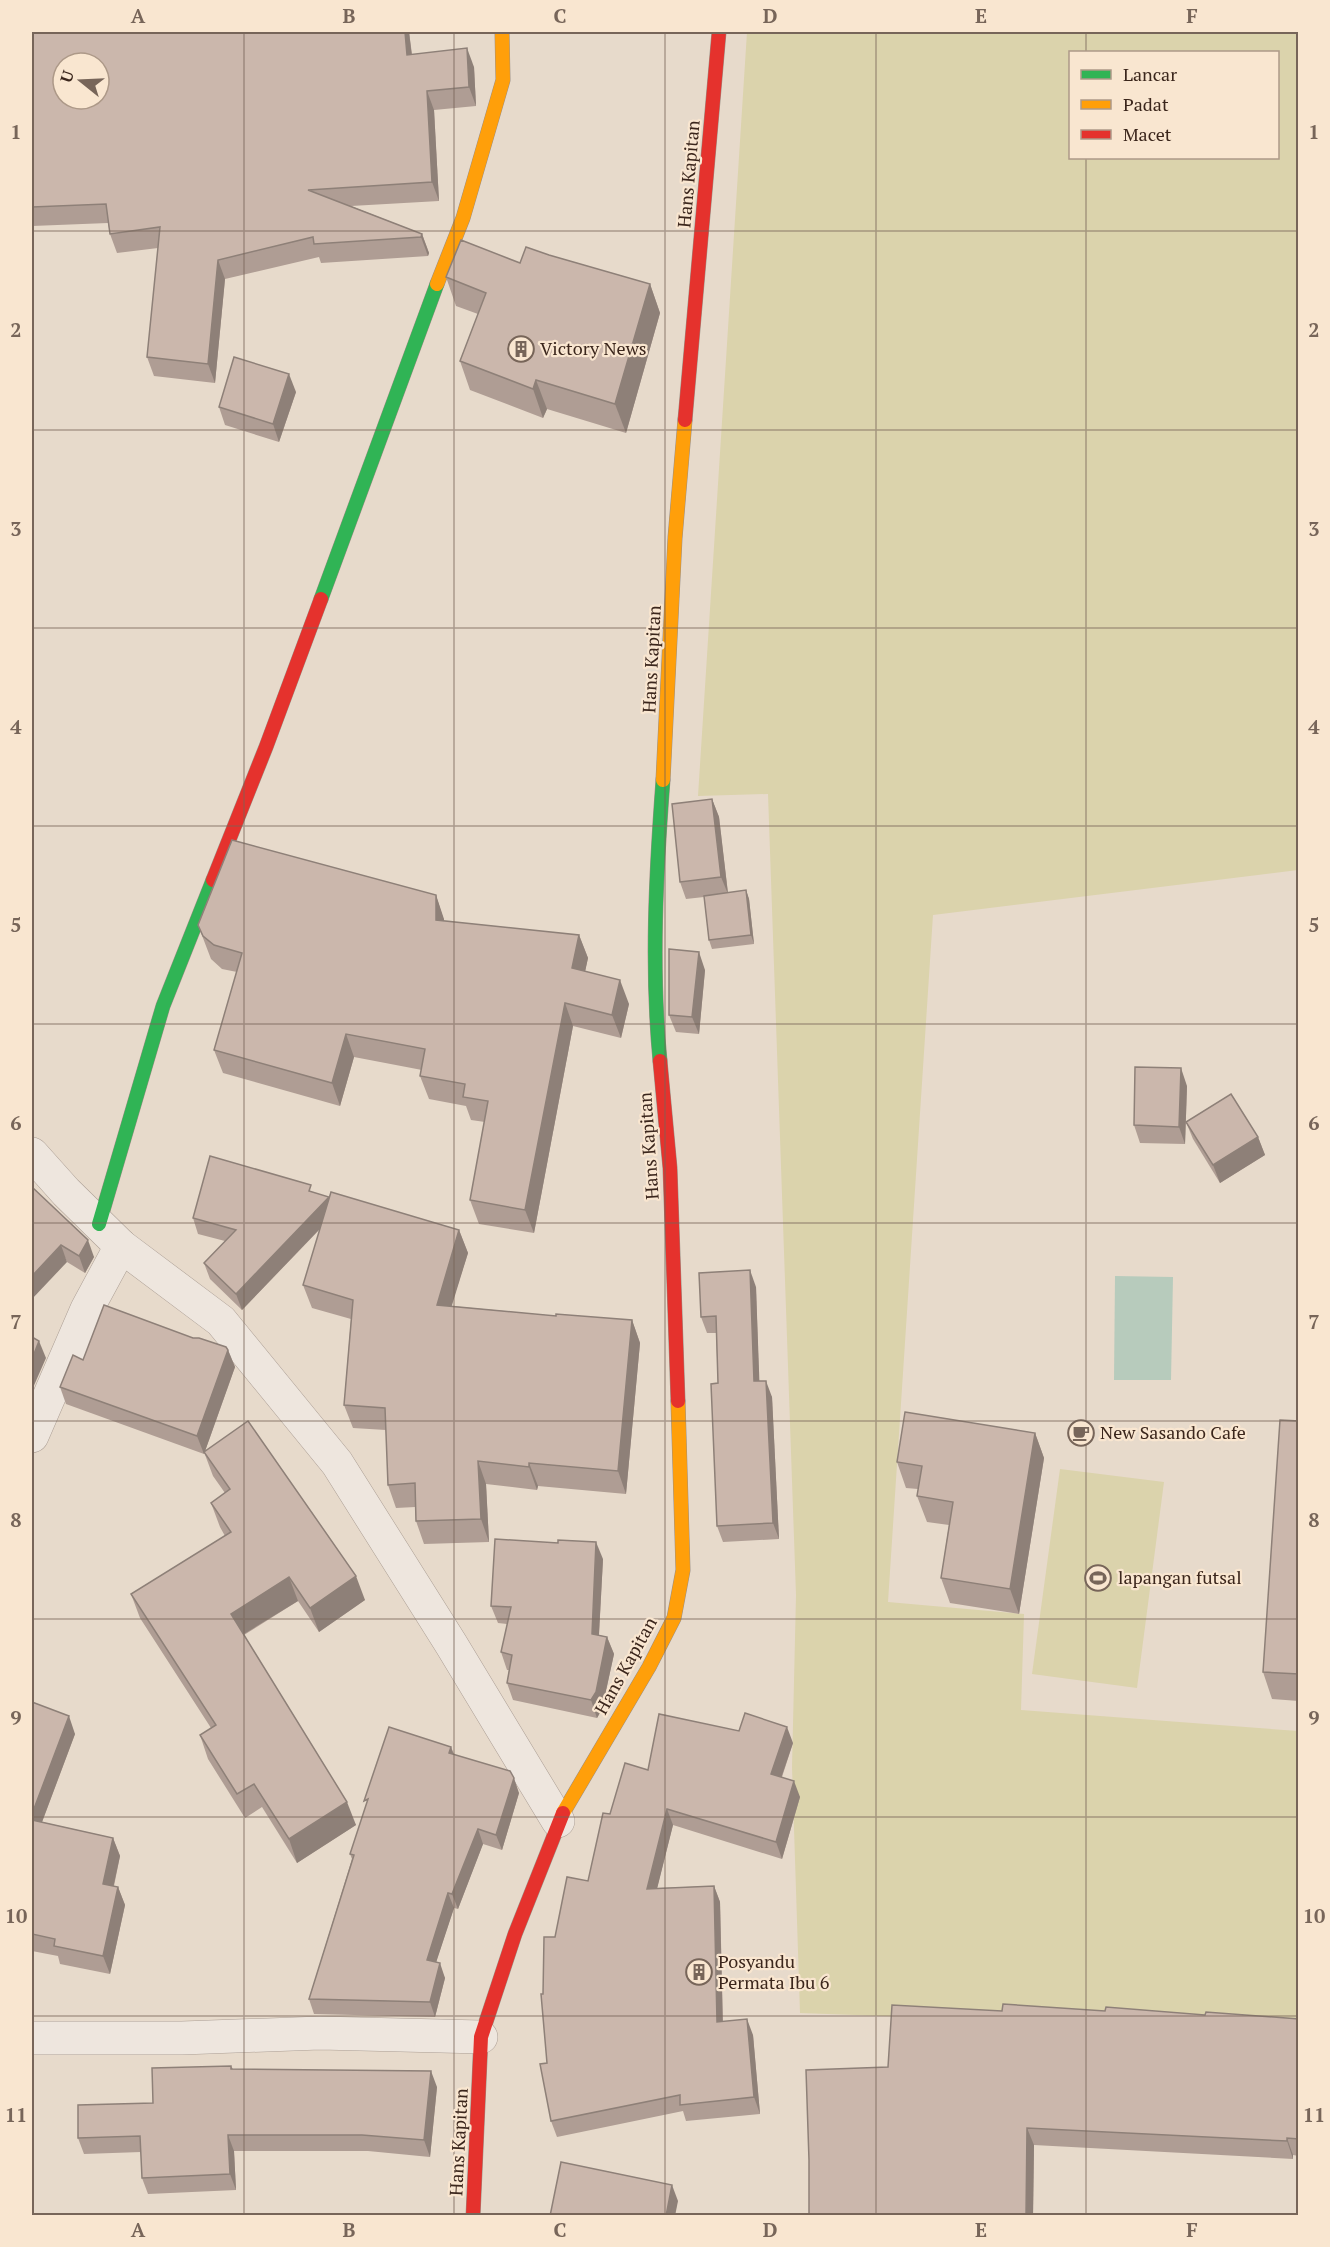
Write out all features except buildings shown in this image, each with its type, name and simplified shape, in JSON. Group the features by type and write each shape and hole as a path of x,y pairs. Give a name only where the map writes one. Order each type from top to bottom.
{"street":[{"path":"99,1224 163,1006 266,747 428,305 463,218 503,80 502,32"},
{"name":"Hans Kapitan","path":"473,2216 481,2037 515,1934 558,1821 649,1667 674,1618 683,1570 670,1168 656,1022 657,864 667,723 675,538 719,32"},
{"path":"32,1154 66,1192 121,1246 221,1321 337,1463 451,1644 558,1821"},
{"path":"32,1436 87,1310 121,1246"},
{"path":"32,2038 182,2038 320,2033 481,2037"}],"shaded area":[{"path":"747,32 1298,32 1298,870 933,915 888,1602 1024,1614 1021,1710 1298,1731 1298,2031 800,2013 792,1767 796,1595 768,794 698,796"},
{"path":"1115,1276 1173,1277 1171,1380 1114,1380"},
{"name":"lapangan futsal","path":"1060,1469 1164,1482 1137,1688 1032,1674"}],"traffic: fast":[{"path":"321,599 437,284"},
{"path":"660,1061 657,1026 656,921 663,780"},
{"path":"99,1224 163,1006 213,880"}],"traffic: slow":[{"path":"437,284 463,218 503,80 502,32"},
{"path":"663,780 675,538 685,420"},
{"path":"563,1813 649,1667 674,1618 683,1570 678,1401"}],"traffic: jam":[{"path":"685,420 719,32"},
{"path":"213,880 321,599"},
{"path":"660,1061 670,1168 678,1401"},
{"path":"473,2216 481,2037 515,1934 563,1813"}],"place":[{"name":"Victory News","path":"521,349"},
{"name":"New Sasando Cafe","path":"1081,1433"},
{"name":"lapangan futsal","path":"1098,1578"},
{"name":"Posyandu Permata Ibu 6","path":"699,1972"}]}
